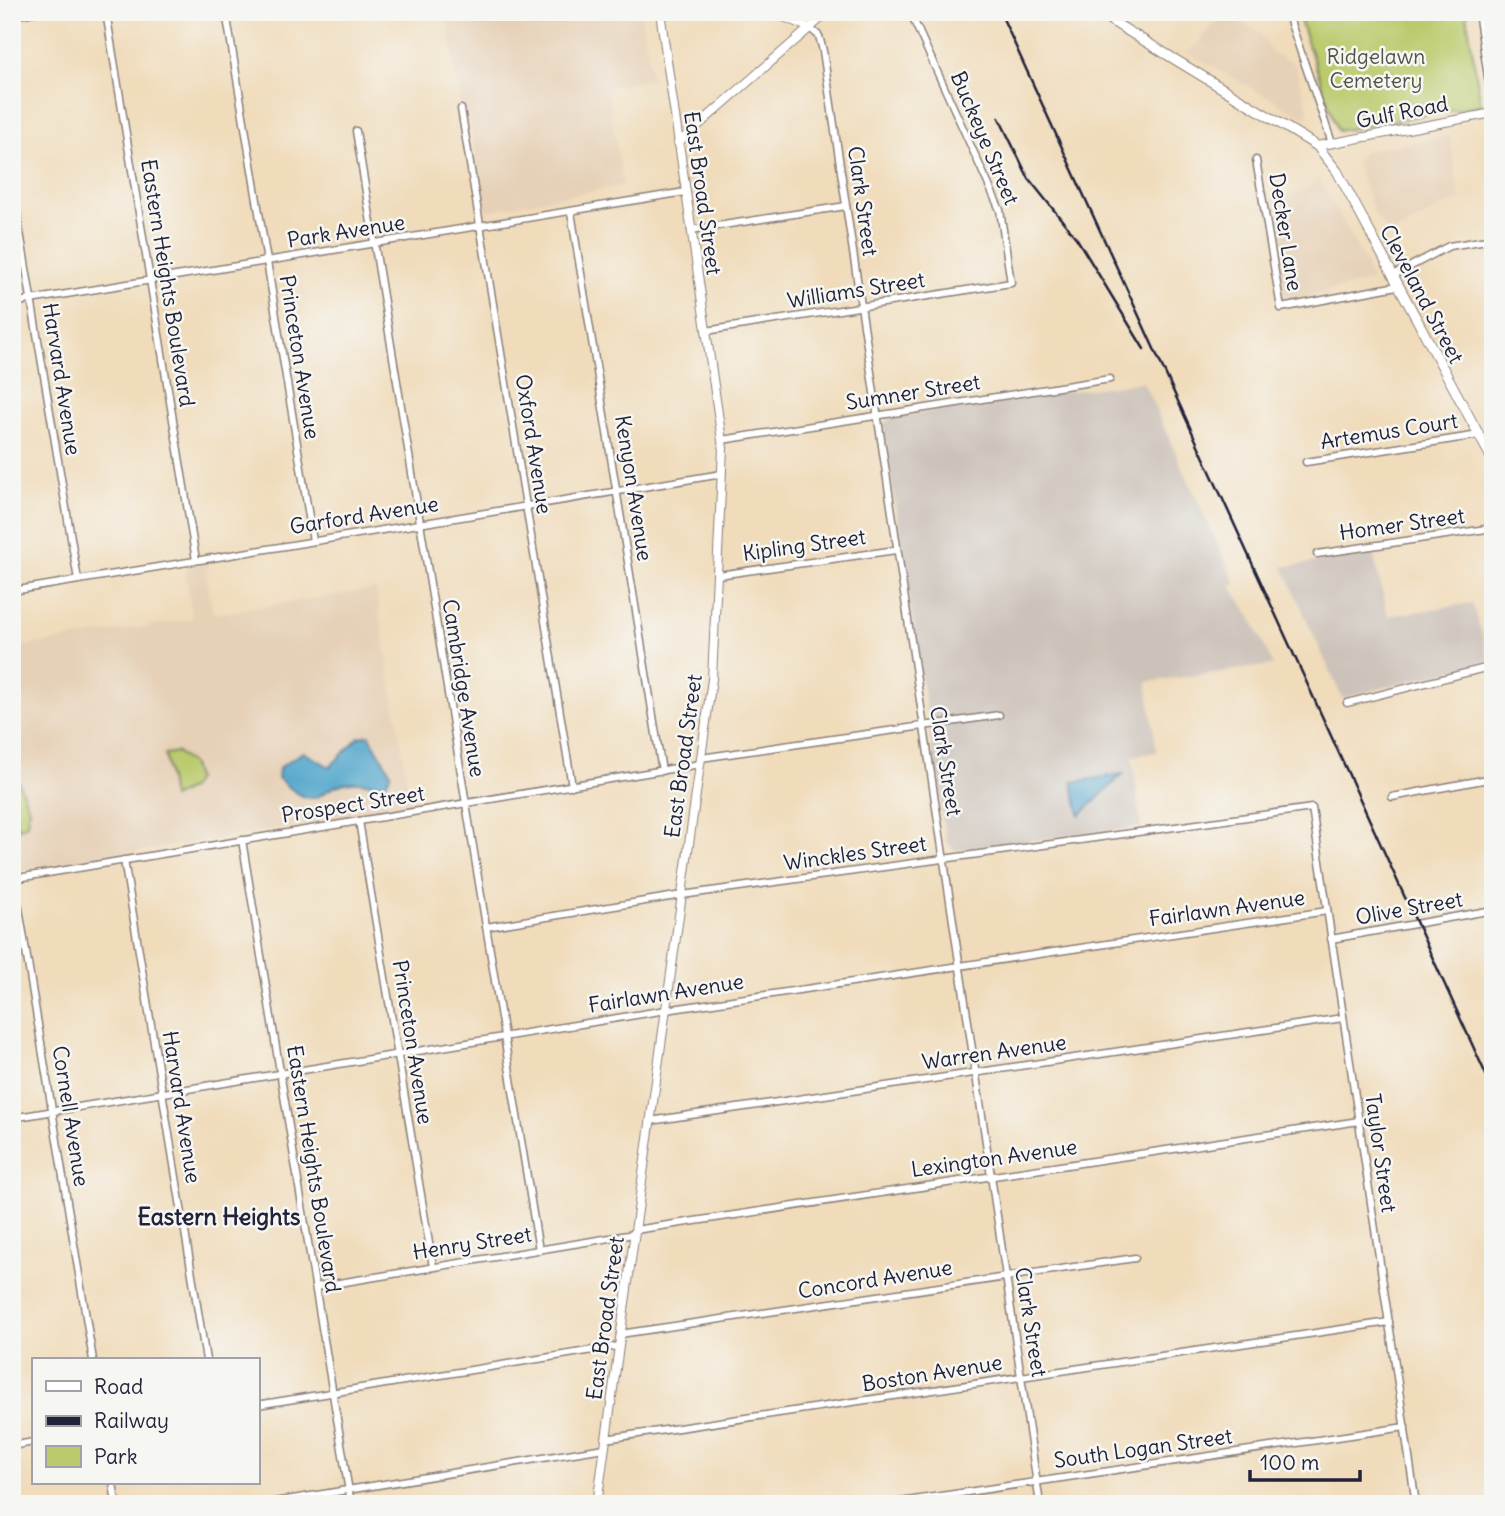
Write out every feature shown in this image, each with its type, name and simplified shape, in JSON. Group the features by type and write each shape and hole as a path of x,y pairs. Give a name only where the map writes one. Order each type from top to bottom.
{"main road":[{"path":"1097,12 1317,146"},
{"name":"Cleveland Street","path":"1317,146 1337,171 1493,461"}],"street":[{"path":"12,16 34,12"},
{"name":"Eastern Heights Boulevard","path":"106,12 196,560"},
{"name":"Princeton Avenue","path":"226,12 313,541"},
{"name":"East Broad Street","path":"597,1504 700,761 714,652 718,575 722,440 660,12"},
{"path":"772,12 810,28"},
{"path":"678,143 828,12"},
{"name":"Buckeye Street","path":"910,12 1000,210 1011,283"},
{"path":"1287,12 1332,143"},
{"path":"1478,12 1493,111"},
{"name":"Clark Street","path":"810,28 819,36 823,51 1040,1504"},
{"name":"Oxford Avenue","path":"461,109 572,786"},
{"name":"Gulf Road","path":"1317,146 1493,111"},
{"name":"Cambridge Avenue","path":"355,131 539,1250"},
{"name":"Decker Lane","path":"1256,160 1281,308 1397,285"},
{"name":"Harvard Avenue","path":"12,184 78,580"},
{"name":"Park Avenue","path":"12,303 685,192"},
{"path":"691,230 846,206"},
{"name":"Kenyon Avenue","path":"571,212 662,771"},
{"path":"1392,276 1449,246 1493,239"},
{"name":"Williams Street","path":"706,331 1011,283"},
{"name":"Sumner Street","path":"722,440 1110,379"},
{"name":"Artemus Court","path":"1306,462 1479,435"},
{"name":"Garford Avenue","path":"12,591 722,474"},
{"name":"Homer Street","path":"1317,554 1493,528"},
{"name":"Kipling Street","path":"718,575 896,550"},
{"path":"1347,703 1493,666"},
{"name":"Prospect Street","path":"13,878 662,771 700,761 999,715"},
{"path":"1392,797 1493,778"},
{"name":"Winckles Street","path":"486,927 682,895 1312,808"},
{"name":"Taylor Street","path":"1312,808 1416,1504"},
{"name":"Princeton Avenue","path":"359,821 433,1268"},
{"name":"Eastern Heights Boulevard","path":"242,841 351,1504"},
{"name":"Harvard Avenue","path":"124,859 206,1358"},
{"name":"Cornell Avenue","path":"13,878 93,1358"},
{"name":"Olive Street","path":"1331,939 1493,910"},
{"name":"Fairlawn Avenue","path":"12,1118 666,1010 1327,911"},
{"name":"Warren Avenue","path":"650,1121 1343,1018"},
{"name":"Lexington Avenue","path":"634,1232 1359,1121"},
{"name":"Henry Street","path":"316,1287 634,1232"},
{"name":"Concord Avenue","path":"620,1334 1135,1258"},
{"name":"Boston Avenue","path":"262,1504 604,1444 1021,1377 1389,1322"},
{"path":"259,1405 618,1346"},
{"name":"South Logan Street","path":"887,1504 1405,1427"},
{"path":"12,1446 32,1442"},
{"path":"113,1484 116,1504"}],"shaded area":[{"path":"447,12 640,12 652,79 607,87 623,185 485,211 468,113 461,107"},
{"path":"1226,12 1261,34 1271,53 1294,63 1308,108 1306,118 1188,53"},
{"path":"1450,136 1460,200 1443,206 1392,234 1376,217 1356,163 1364,151"},
{"path":"1319,179 1366,264 1371,281 1289,300 1283,293 1268,199 1306,190"},
{"path":"1143,382 1236,584 1231,587 1251,617 1273,665 1147,682 1157,752 1132,756 1141,827 954,850 946,841 883,425 889,419 964,405"},
{"path":"1373,553 1388,616 1472,603 1490,661 1342,698 1283,567"},
{"path":"209,563 206,573 213,614 376,589 411,807 12,872 12,648 192,619 185,566"}],"green space":[{"name":"Ridgelawn Cemetery","path":"1297,12 1466,12 1481,105 1338,131"},
{"path":"177,752 192,765 196,779 191,788 172,798 165,754"},
{"path":"17,778 29,809 27,824 18,829 12,804 12,780"}],"water":[{"path":"369,735 391,773 386,783 340,784 311,798 293,790 278,778 279,768 303,752 330,767 359,737"},
{"path":"1123,774 1080,815 1072,782"}],"railway":[{"path":"1000,12 1493,1090"},
{"path":"999,118 1029,179 1077,239 1144,349"}],"district":[{"name":"Eastern Heights","path":"219,1216"}]}
